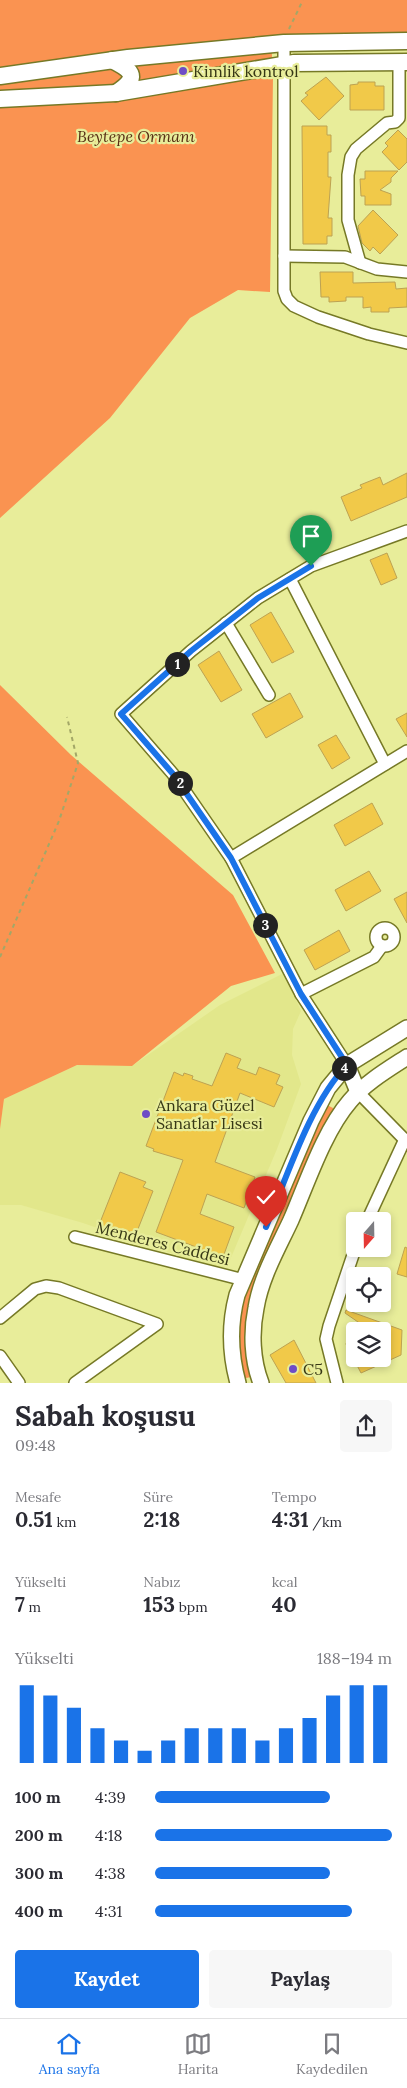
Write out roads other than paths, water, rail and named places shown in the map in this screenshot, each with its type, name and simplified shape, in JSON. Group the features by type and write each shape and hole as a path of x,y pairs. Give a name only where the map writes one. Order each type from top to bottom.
{"main road":[{"path":"0,76 112,60 284,43 407,41"},
{"path":"112,60 127,68 131,72 132,78 129,84 116,93"},
{"path":"0,99 116,93 283,65 403,66"}],"street":[{"path":"284,43 284,291 287,299 294,306 318,317 370,334 407,342"},
{"path":"360,263 348,220 348,175 351,157 356,149 387,123 396,122 399,118 403,66"},
{"path":"284,256 345,257 377,269 407,272"},
{"path":"371,1212 406,1140 358,1092 347,1065 301,994 231,858 173,774 121,714 191,651 258,598 311,566 407,531"},
{"path":"290,579 385,764"},
{"path":"226,623 268,695"},
{"path":"231,858 407,751"},
{"path":"301,994 374,957 382,946"},
{"path":"238,1383 232,1346 232,1323 235,1305 316,1109 332,1082 347,1065 407,1028"},
{"path":"261,1383 253,1345 254,1321 260,1289 332,1127 343,1109 358,1092 407,1057"},
{"name":"Menderes Caddesi","path":"75,1237 244,1280"},
{"path":"337,1383 326,1339 352,1258"},
{"path":"0,1318 36,1289 46,1286 59,1288 157,1324 75,1383"},
{"path":"0,1356 19,1383"}],"place":[{"name":"Kimlik kontrol","path":"183,71"},
{"name":"Ankara Güzel Sanatlar Lisesi","path":"146,1114"},
{"name":"C5","path":"293,1369"}],"park label":[{"name":"Beytepe Ormanı","path":"136,136"}]}
